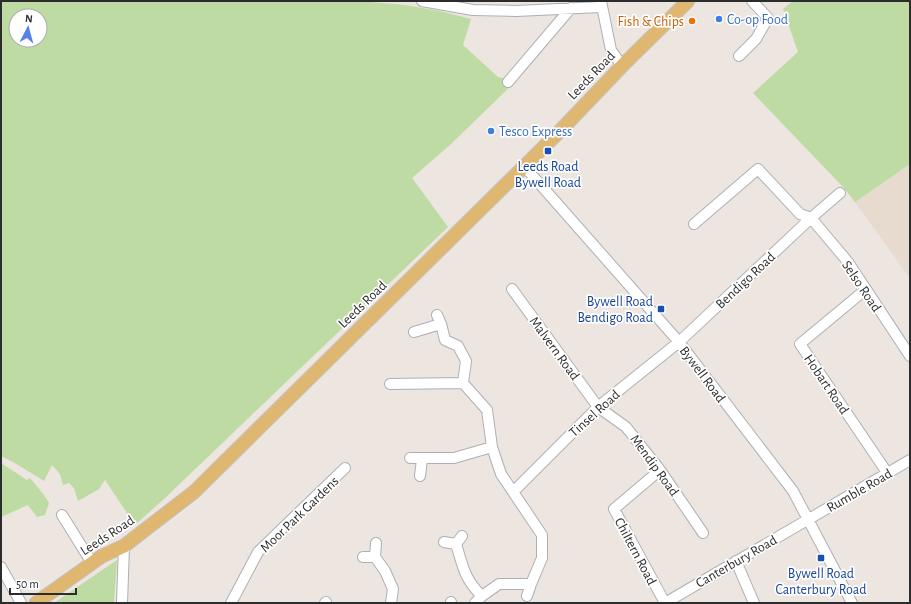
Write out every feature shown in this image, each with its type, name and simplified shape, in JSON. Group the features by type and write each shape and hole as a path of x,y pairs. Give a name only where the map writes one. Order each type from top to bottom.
{"main road":[{"name":"Leeds Road","path":"36,603 102,556 124,546 194,492 524,166 688,1"}],"street":[{"path":"422,1 473,10 516,6 572,8 601,4 611,50 622,66"},
{"path":"739,56 756,39 768,18 752,1"},
{"path":"508,82 572,8"},
{"name":"Bywell Road","path":"524,166 679,342 793,491 852,603"},
{"name":"Selso Road","path":"694,224 758,169 800,214 811,218 848,262 865,290 910,356"},
{"name":"Bendigo Road","path":"679,342 811,218 840,193"},
{"name":"Malvern Road","path":"512,289 598,407"},
{"name":"Hobart Road","path":"865,290 800,344 888,474"},
{"path":"414,332 439,319 445,340 458,346 466,360 463,383 487,410 492,447 501,474 514,490 542,535 542,558 530,584 528,596"},
{"name":"Tinsel Road","path":"514,490 598,407 679,342"},
{"path":"390,384 463,383"},
{"name":"Mendip Road","path":"598,407 626,427 660,470 703,533"},
{"path":"410,458 454,458 492,447"},
{"path":"420,476 422,459"},
{"name":"Rumble Road","path":"807,520 910,460"},
{"name":"Moor Park Gardens","path":"231,603 258,552 345,468"},
{"name":"Chiltern Road","path":"660,470 614,509 665,603"},
{"path":"62,514 92,563"},
{"name":"Canterbury Road","path":"665,603 807,520"},
{"path":"444,542 459,540 465,575 478,599 499,584 530,584"},
{"path":"376,543 376,557 385,571 393,589 391,603"},
{"path":"122,603 124,546"},
{"path":"363,557 376,557"},
{"path":"736,561 754,603"},
{"path":"1,567 21,603"}],"shaded area":[{"path":"910,164 910,278 855,202"}],"green space":[{"path":"1,1 359,1 405,5 440,11 471,19 463,45 498,77 516,81 451,144 412,178 448,227 135,525 105,480 99,489 78,501 74,488 69,483 63,485 60,474 52,465 44,481 1,456"},
{"path":"793,1 910,1 910,164 855,202 844,188 753,93 798,52 783,9"},
{"path":"1,463 27,480 30,478 49,503 45,515 37,517 28,505 1,517"},
{"path":"117,560 114,603 54,603"}],"place":[{"name":"Co-op Food","path":"719,19"},
{"name":"Fish & Chips","path":"692,21"},
{"name":"Tesco Express","path":"491,131"},
{"name":"Leeds Road Bywell Road","path":"548,151"},
{"name":"Bywell Road Bendigo Road","path":"661,309"},
{"name":"Bywell Road Canterbury Road","path":"821,558"}]}
